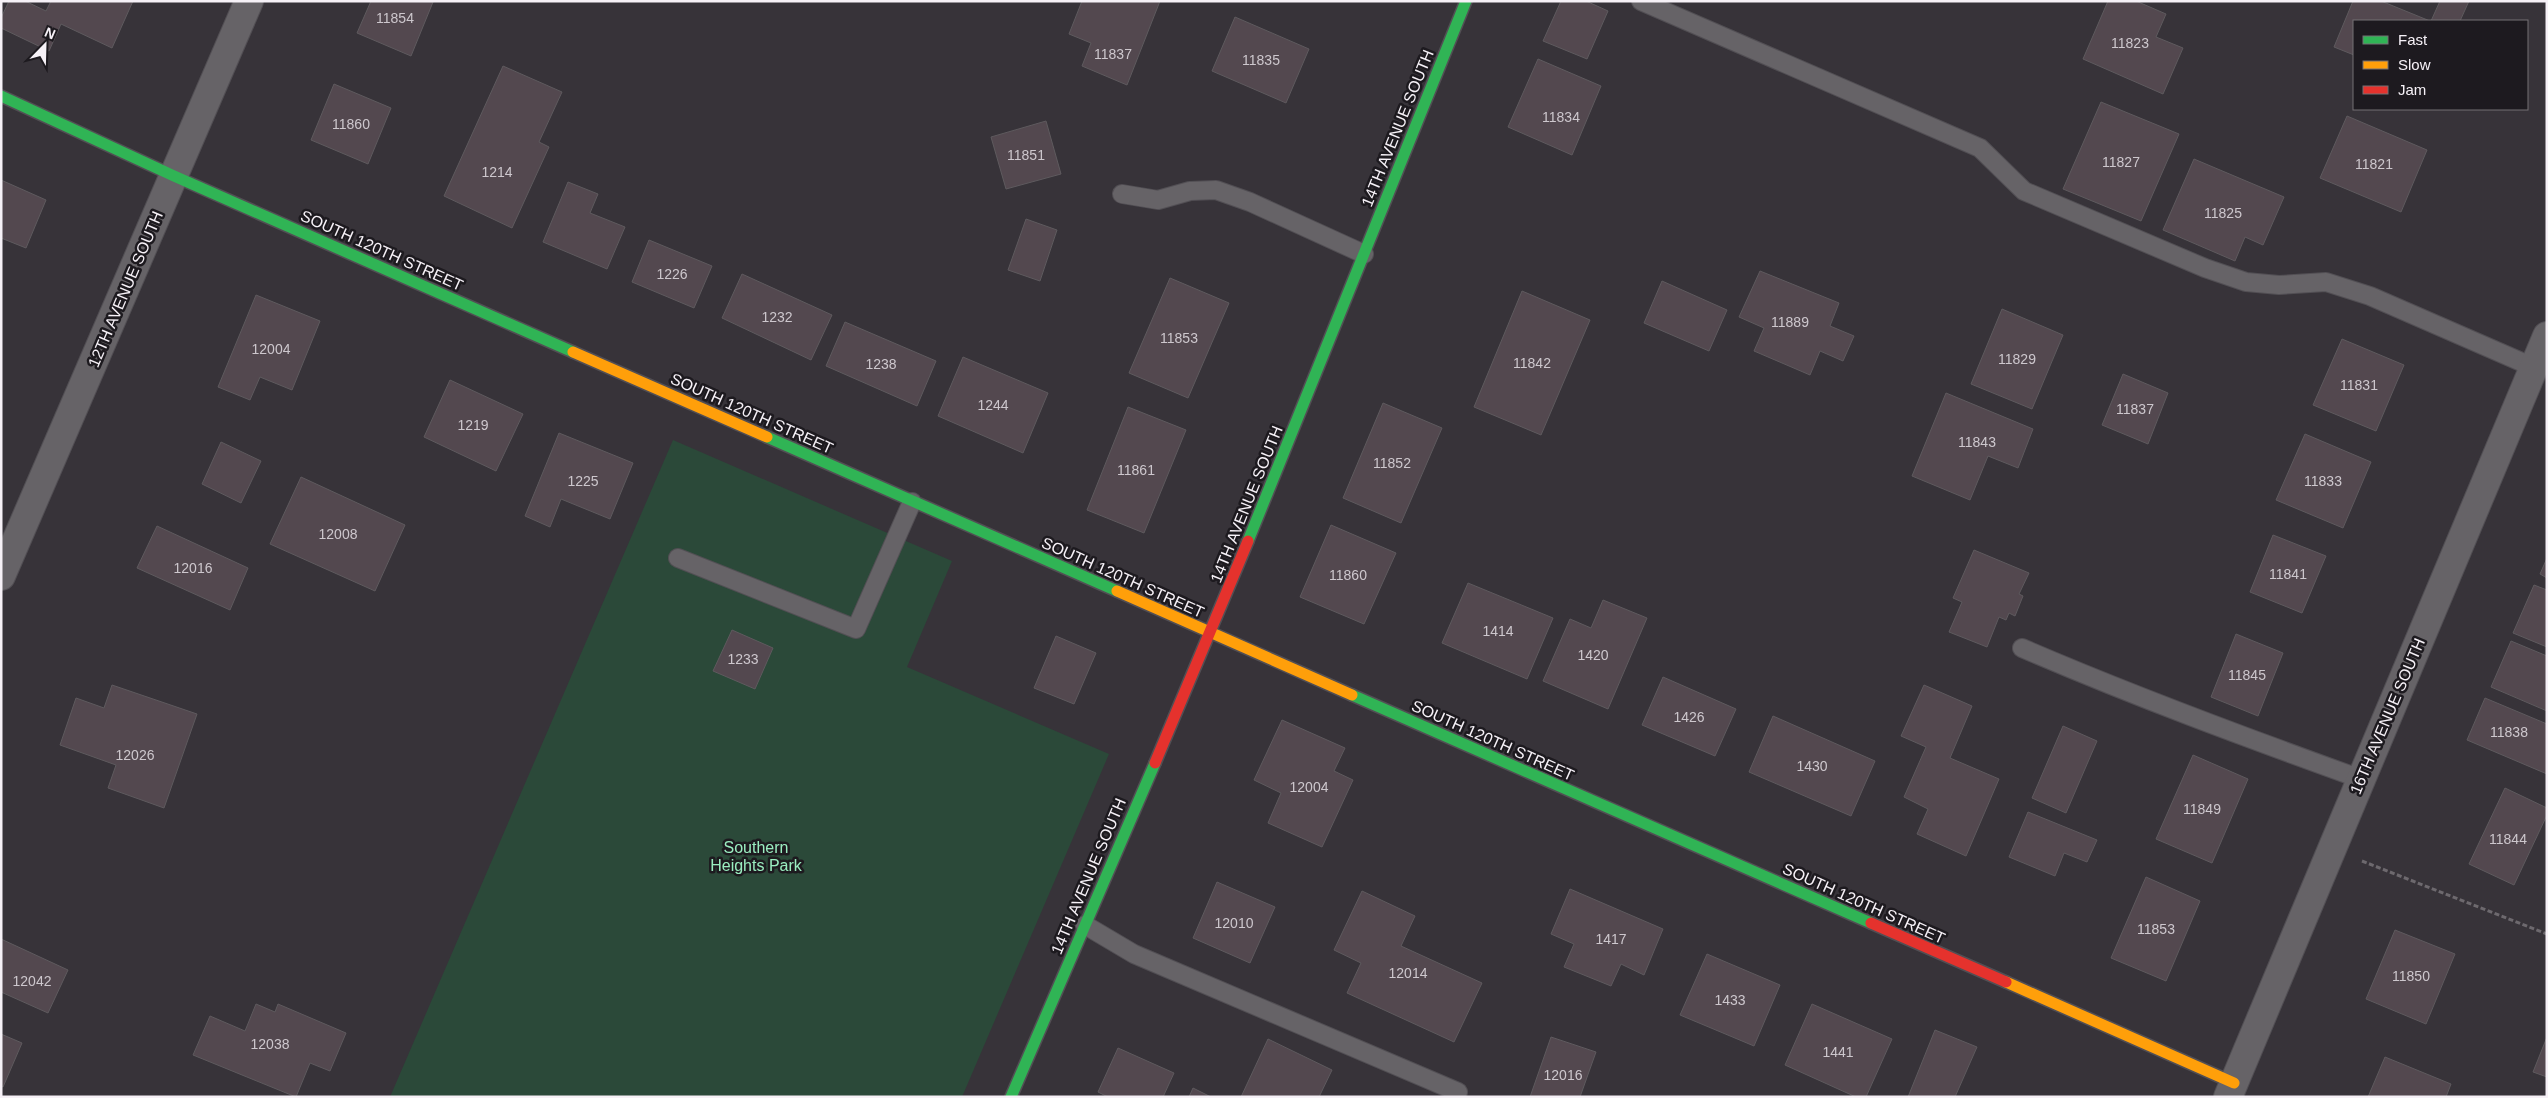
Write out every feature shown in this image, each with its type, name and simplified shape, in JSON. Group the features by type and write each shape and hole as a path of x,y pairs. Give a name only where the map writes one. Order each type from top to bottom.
{"street":[{"name":"12TH AVENUE SOUTH","path":"1,576 249,1"},
{"name":"14TH AVENUE SOUTH","path":"1011,1097 1211,634 1466,1"},
{"name":"SOUTH 120TH STREET","path":"1,96 174,176 1211,634 2231,1090"},
{"name":"16TH AVENUE SOUTH","path":"2231,1090 2547,336"}],"lane":[{"path":"1640,1 1980,148 2024,191 2205,268 2246,282 2279,284 2326,282 2370,296 2533,367"},
{"path":"1122,194 1158,200 1190,191 1216,190 1250,202 1364,254"},
{"path":"678,558 856,629 912,502"},
{"path":"2022,648 2108,685 2225,731 2361,779"},
{"path":"1085,925 1134,954 1458,1092"}],"path":[{"path":"2332,849 2547,934"}],"green space":[{"name":"Southern Heights Park","path":"673,440 952,561 907,667 1109,754 962,1097 390,1097"}],"building":[{"path":"9,1 25,1 46,11 51,1 133,1 112,48 61,24 49,51 1,28 1,18"},
{"path":"371,1 433,2 411,56 357,33"},
{"path":"1082,1 1160,1 1127,85 1082,66 1091,43 1069,34"},
{"path":"1561,1 1586,1 1608,11 1587,59 1543,41"},
{"path":"2108,1 2136,1 2166,14 2156,37 2183,48 2163,94 2083,59"},
{"path":"2353,1 2381,1 2428,20 2353,20 2353,55 2334,47"},
{"path":"2440,1 2469,1 2460,20 2431,20"},
{"path":"1235,17 1309,49 1286,103 1212,71"},
{"path":"1538,59 1601,86 1572,155 1508,127"},
{"path":"503,66 562,92 539,142 549,147 512,228 444,196"},
{"path":"334,84 391,108 368,164 311,140"},
{"path":"2101,102 2179,134 2141,221 2063,189"},
{"path":"2347,116 2427,150 2401,212 2320,178"},
{"path":"1046,121 1061,174 1006,189 991,137"},
{"path":"2194,159 2284,197 2263,245 2245,237 2235,261 2163,230"},
{"path":"1,180 46,200 26,248 1,238"},
{"path":"568,182 598,194 590,213 625,227 607,269 543,242"},
{"path":"1026,219 1057,230 1040,281 1008,270"},
{"path":"649,240 712,266 694,308 632,282"},
{"path":"1760,271 1839,303 1830,326 1854,336 1843,361 1820,351 1810,375 1754,351 1764,328 1739,317"},
{"path":"742,274 832,315 811,360 722,318"},
{"path":"1170,278 1229,303 1188,398 1129,373"},
{"path":"1662,281 1727,310 1709,351 1644,323"},
{"path":"1522,291 1590,320 1541,435 1474,407"},
{"path":"256,295 320,321 292,390 260,377 250,400 218,387"},
{"path":"2002,309 2063,335 2032,409 1971,384"},
{"path":"845,322 936,361 917,406 826,366"},
{"path":"2342,339 2404,365 2376,431 2313,405"},
{"path":"963,357 1048,393 1023,453 938,416"},
{"path":"2123,374 2168,393 2148,444 2102,425"},
{"path":"450,380 523,414 496,471 424,437"},
{"path":"1946,393 2033,429 2018,468 1988,456 1970,500 1912,476"},
{"path":"1383,403 1442,428 1401,523 1343,498"},
{"path":"1128,407 1186,430 1144,533 1087,510"},
{"path":"559,433 633,463 610,519 561,499 550,527 525,516"},
{"path":"2305,434 2371,462 2343,528 2276,500"},
{"path":"221,442 261,461 241,503 202,484"},
{"path":"301,477 405,525 375,591 270,544"},
{"path":"1331,525 1396,553 1364,624 1300,597"},
{"path":"157,526 248,568 230,610 137,568"},
{"path":"2273,535 2326,556 2302,613 2250,592"},
{"path":"1974,550 2029,573 2019,594 2023,596 2015,616 2009,613 2006,620 1999,617 1987,647 1949,632 1962,602 1953,598"},
{"path":"2547,558 2547,578 2540,574"},
{"path":"1468,583 1553,618 1527,679 1442,643"},
{"path":"2534,585 2547,590 2547,647 2513,633"},
{"path":"1603,600 1647,618 1608,709 1543,681 1570,619 1591,628"},
{"path":"732,630 773,648 755,689 713,671"},
{"path":"2236,634 2283,653 2258,716 2211,697"},
{"path":"1056,636 1096,653 1074,704 1034,688"},
{"path":"2511,641 2547,656 2547,711 2491,687"},
{"path":"1663,677 1736,709 1715,756 1642,725"},
{"path":"112,685 197,714 164,808 108,788 116,765 60,745 76,698 104,708"},
{"path":"1924,685 1972,706 1950,758 1999,779 1966,856 1917,834 1928,809 1904,797 1926,747 1901,736"},
{"path":"2485,698 2547,724 2547,774 2467,740"},
{"path":"1773,716 1875,761 1851,816 1749,772"},
{"path":"1282,720 1345,748 1334,771 1353,780 1322,847 1268,823 1281,793 1254,780"},
{"path":"2063,726 2097,741 2066,813 2032,798"},
{"path":"2193,755 2248,779 2212,863 2156,839"},
{"path":"2505,788 2547,808 2547,815 2514,885 2469,864"},
{"path":"2028,812 2097,840 2087,862 2064,853 2055,876 2009,857"},
{"path":"2146,877 2200,901 2166,981 2111,958"},
{"path":"1217,882 1275,907 1250,963 1193,938"},
{"path":"1570,889 1663,929 1644,975 1621,964 1611,986 1564,967 1574,944 1551,934"},
{"path":"1362,891 1415,916 1401,946 1482,983 1454,1042 1347,993 1361,963 1334,950"},
{"path":"2395,930 2455,954 2426,1024 2366,999"},
{"path":"1,939 68,970 48,1013 1,992"},
{"path":"1707,954 1780,985 1754,1046 1680,1015"},
{"path":"256,1004 275,1012 278,1004 346,1033 330,1071 310,1063 296,1097 193,1055 210,1016 245,1031"},
{"path":"1812,1004 1892,1039 1866,1097 1856,1097 1785,1065"},
{"path":"1935,1030 1977,1047 1955,1097 1908,1097"},
{"path":"1,1034 22,1043 3,1087 1,1086"},
{"path":"1551,1037 1596,1052 1580,1097 1530,1097"},
{"path":"2547,1037 2547,1077 2533,1072"},
{"path":"1268,1039 1332,1070 1319,1097 1241,1097"},
{"path":"1118,1048 1174,1073 1163,1097 1108,1097 1098,1092"},
{"path":"2385,1057 2451,1084 2446,1097 2368,1097"},
{"path":"1193,1088 1211,1097 1189,1097"}],"traffic: fast":[{"path":"1248,541 1466,1"},
{"path":"1,96 174,176 573,352"},
{"path":"767,437 1117,591"},
{"path":"1352,695 1871,923"},
{"path":"1011,1097 1155,763"}],"traffic: slow":[{"path":"573,352 767,437"},
{"path":"1117,591 1352,695"},
{"path":"2006,982 2234,1083"}],"traffic: jam":[{"path":"1155,763 1248,541"},
{"path":"1871,923 2006,982"}]}
